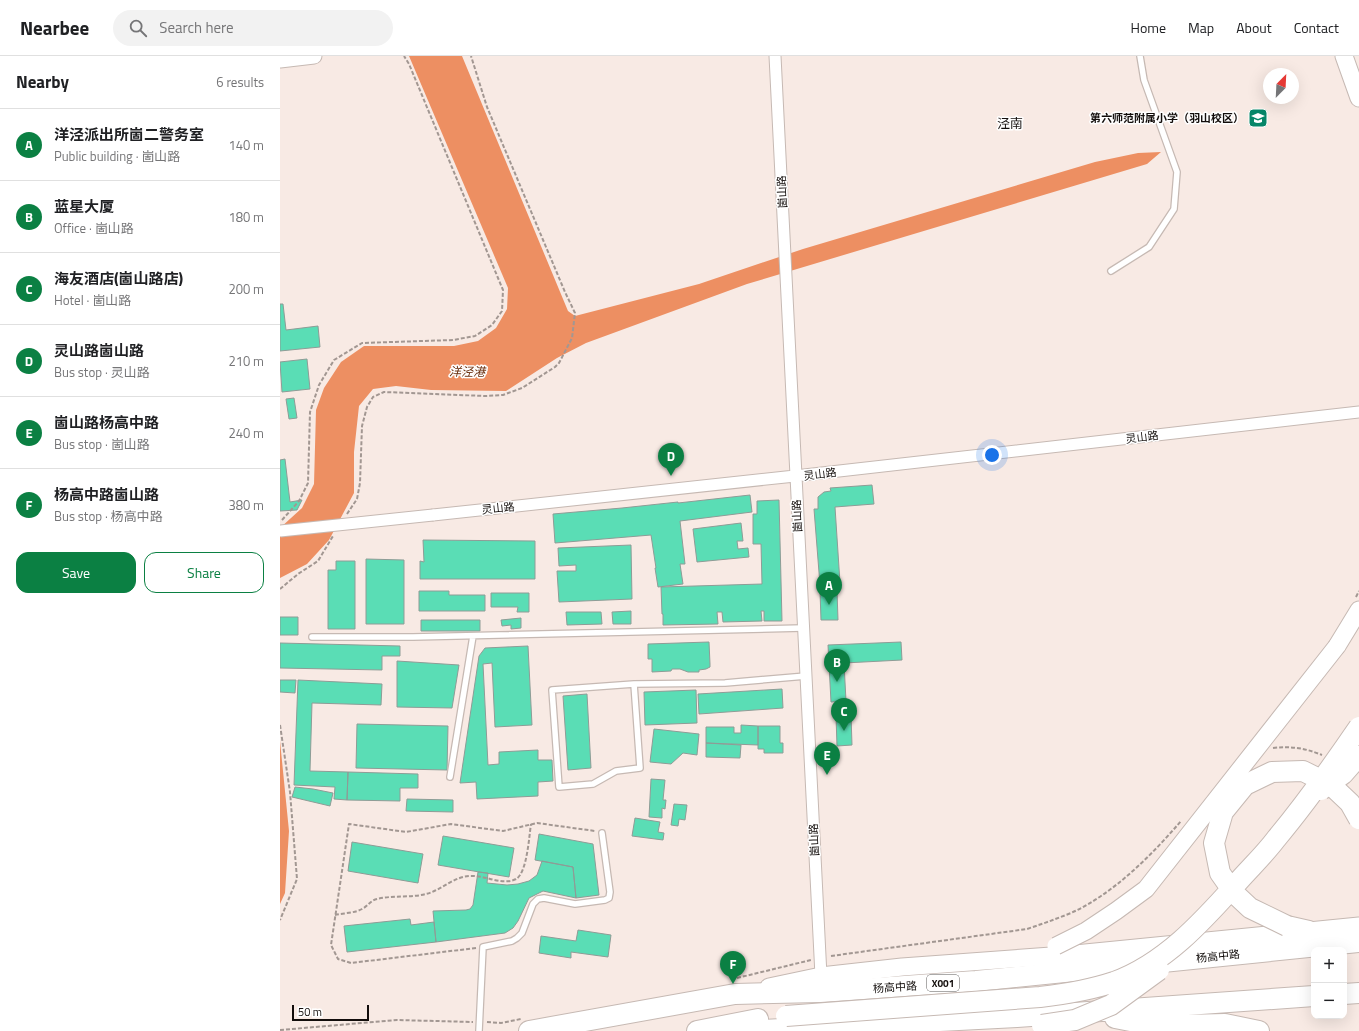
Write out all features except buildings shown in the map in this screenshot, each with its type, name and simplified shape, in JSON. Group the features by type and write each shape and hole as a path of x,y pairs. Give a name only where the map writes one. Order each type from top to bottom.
{"highway":[{"path":"944,1031 1042,1025 1075,1020 1110,1006 1147,980 1180,952 1202,922 1276,840 1304,804 1359,727"},
{"path":"1304,804 1343,774 1359,756"},
{"path":"1309,931 1287,926 1250,908 1234,893 1220,873 1214,843 1223,812 1245,785 1272,772 1303,772 1331,785 1350,803 1359,819"},
{"path":"697,1031 786,1016 1040,997 1081,992 1115,982 1138,971 1164,954 1202,922"},
{"name":"杨高中路","path":"528,1024 735,987 820,992 976,981 1359,942"},
{"path":"1347,994 1359,993"},
{"path":"752,1031 866,1028 1311,996"},
{"path":"1083,1012 1136,1022 1186,1025 1225,1024 1259,1031"}],"main road":[{"path":"1344,56 1359,98"},
{"path":"1003,959 1056,946 1086,931 1146,889 1337,646 1357,604"},
{"name":"X001","path":"821,976 902,967 1065,955 1359,926"},
{"path":"735,987 821,976"}],"street":[{"path":"280,60 314,56"},
{"name":"崮山路","path":"775,56 821,976"},
{"name":"灵山路","path":"280,531 795,476 1359,412"}],"lane":[{"path":"1111,271 1149,248 1174,209 1177,172 1144,80 1140,56"},
{"path":"312,637 473,636 803,628"},
{"path":"450,777 473,636"},
{"path":"634,684 640,768 616,771 593,784 559,787 552,690 634,684 725,683 806,676"},
{"path":"479,1031 483,947 512,941 517,938 522,933 533,904 538,899 544,898 574,904 605,900 609,898 610,892 602,832"}],"path":[{"path":"280,522 299,501 308,483 310,412 319,385 334,360 362,343 453,340 475,336 492,325 502,311 503,290 409,64 404,56"},
{"path":"345,517 357,499 360,483 362,426 367,407 373,397 384,392 485,396 503,395 522,388 559,363 572,338 575,313 490,114 471,56"},
{"path":"280,589 298,574 318,561 333,536"},
{"path":"1357,604 1359,591"},
{"path":"280,725 290,792 297,879 280,920"},
{"path":"1271,748 1299,747 1323,755"},
{"path":"735,987 820,958 1027,929 1053,920 1072,912 1111,888 1135,869 1185,816"},
{"path":"483,947 351,963 338,959 331,945 349,824 406,832 451,824 503,831 537,823 602,832"},
{"path":"335,915 362,909 375,899 393,896 425,895 441,889 455,879 471,876 503,881 515,879 521,874 524,865 530,824"},
{"path":"280,1030 397,1020 528,1024"}],"water":[{"name":"洋泾港","path":"409,56 462,56 568,311 575,316 699,284 803,249 1095,162 1138,153 1161,152 1147,164 747,284 586,343 557,358 506,391 431,390 396,386 373,389 359,406 354,452 354,493 329,540 307,564 280,578 280,528 302,508 314,484 316,410 324,388 341,362 364,346 454,346 478,341 496,328 507,309 508,288"},
{"path":"280,741 289,831 285,893 280,904"}],"place":[{"name":"第六师范附属小学（羽山校区）","path":"1258,118"},
{"name":"灵山路崮山路","path":"671,476"},
{"name":"洋泾派出所崮二警务室","path":"829,605"},
{"name":"蓝星大厦","path":"837,682"},
{"name":"海友酒店(崮山路店)","path":"844,731"},
{"name":"崮山路杨高中路","path":"827,775"},
{"name":"杨高中路崮山路","path":"733,984"}],"district":[{"name":"泾南","path":"1010,123"}]}
